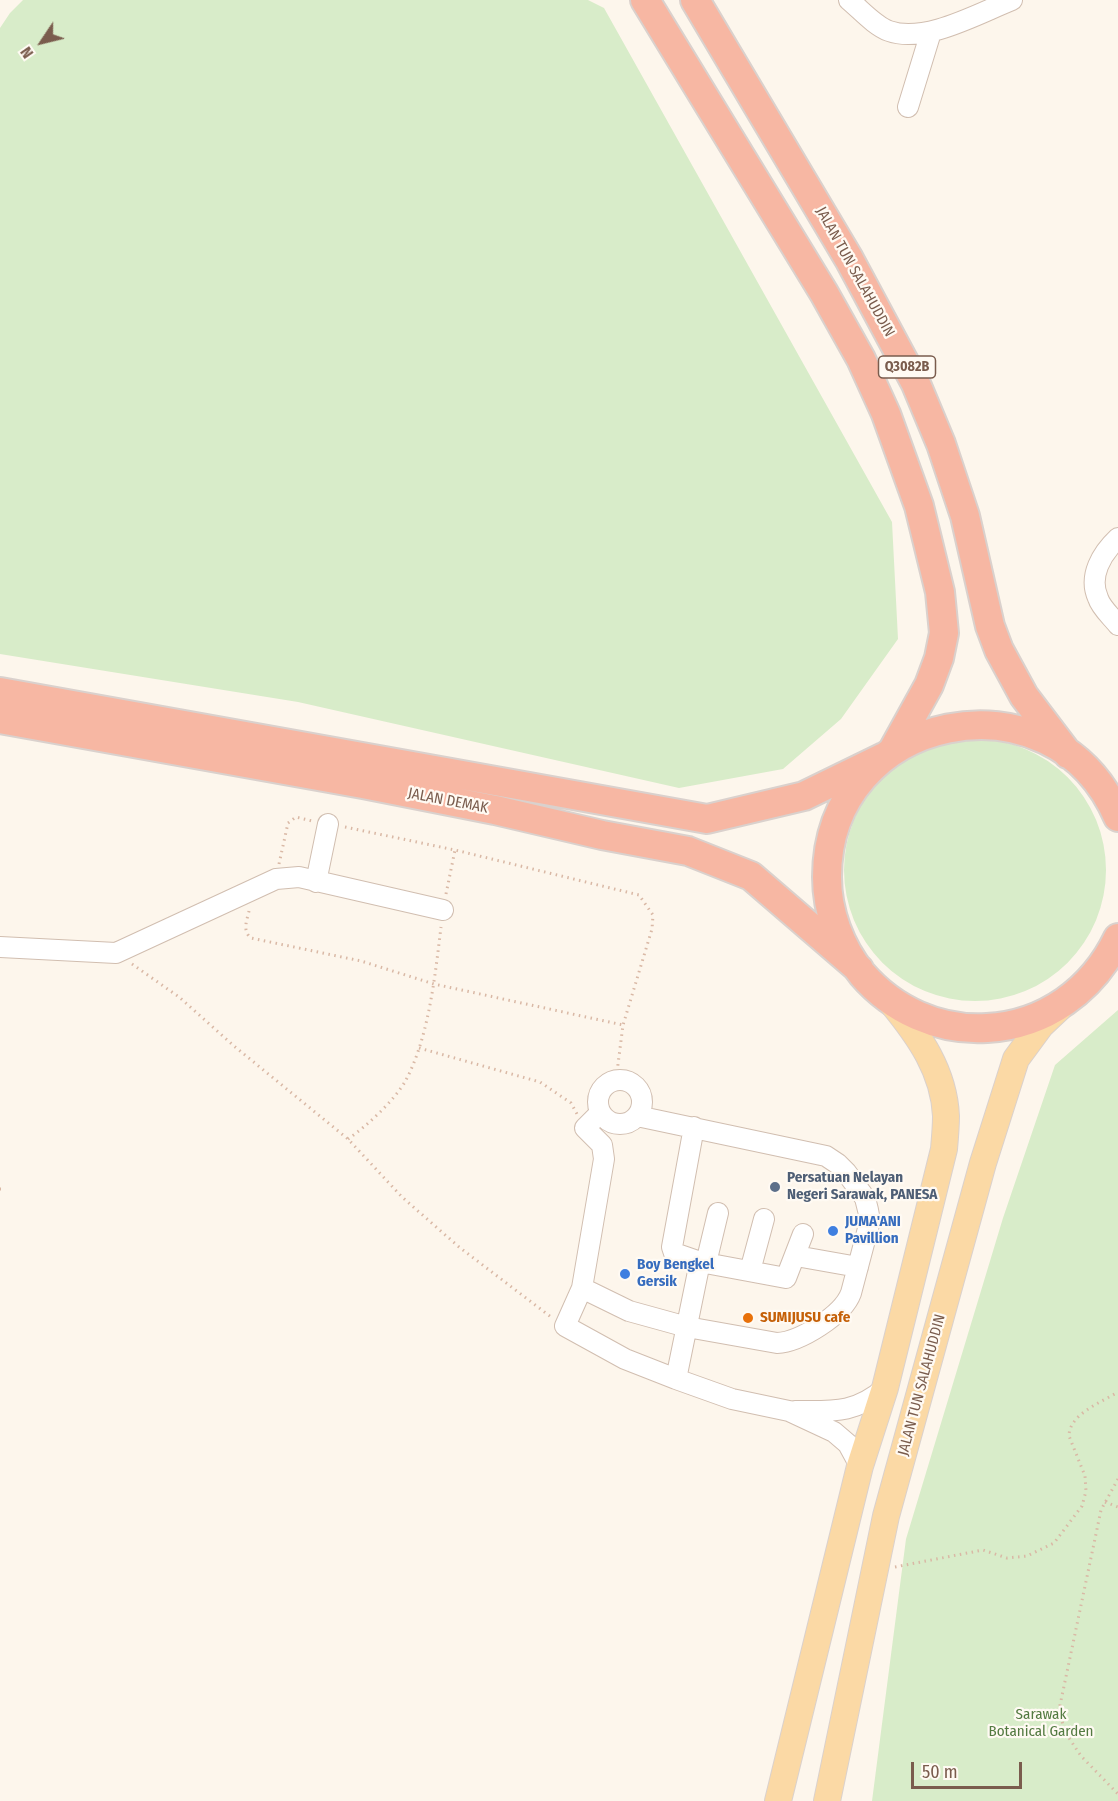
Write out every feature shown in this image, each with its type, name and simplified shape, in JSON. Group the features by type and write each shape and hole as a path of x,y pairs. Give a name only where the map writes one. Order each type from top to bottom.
{"highway":[{"path":"645,0 824,293 861,359 886,414 919,506 940,592 944,633 939,658 929,685 888,753 861,780 846,802 833,832 828,858 827,884 832,916 844,947 859,969 889,999 911,1012 934,1022 958,1027 983,1028 1008,1026 1032,1019 1055,1008 1084,986 1107,958 1118,938"},
{"name":"JALAN TUN SALAHUDDIN","path":"695,0 849,260 916,384 941,444 965,516 990,626 999,650 1024,696 1068,754"},
{"name":"JALAN DEMAK","path":"0,692 707,819 804,796 913,739 935,730 958,725 1004,726 1027,732 1048,741 1068,754"},
{"name":"JALAN DEMAK","path":"0,719 451,801 602,835 688,851 752,876 859,969"},
{"path":"1068,754 1095,780 1109,799 1118,817"}],"main road":[{"name":"JALAN TUN SALAHUDDIN","path":"827,1801 890,1504 1009,1076 1016,1059 1035,1032 1084,986"},
{"path":"778,1801 860,1466 885,1388 944,1149 946,1115 942,1089 930,1057 913,1029 889,999"}],"street":[{"path":"849,0 888,31 902,34 931,32 1012,0"},
{"path":"908,107 931,32"},
{"path":"1118,538 1107,548 1094,579 1098,599 1118,625"},
{"path":"1095,780 1118,807"},
{"path":"316,882 328,824"},
{"path":"0,947 116,953 276,879 299,878 443,910"},
{"path":"1084,986 1118,953"},
{"path":"582,1288 629,1311 687,1327 777,1343 789,1342 838,1313 851,1293 870,1221 865,1198 838,1164 826,1156 637,1116 625,1123 611,1122 600,1113 598,1106 599,1092 603,1086 616,1080 623,1080 637,1087 642,1101 637,1116"},
{"path":"600,1113 585,1128 602,1146 604,1159 582,1288 565,1326 625,1359 732,1399 789,1411 834,1432 848,1444 860,1466"},
{"path":"694,1127 672,1247 678,1255 703,1263 786,1278 803,1234"},
{"path":"676,1379 703,1263 718,1213"},
{"path":"750,1271 764,1219"},
{"path":"796,1256 858,1267"},
{"path":"789,1411 856,1407 874,1398 885,1388"}],"path":[{"path":"276,879 288,823 296,817 455,850 639,895 653,915 652,929 623,1025 616,1080"},
{"path":"348,1139 384,1107 405,1082 419,1048 434,984 443,910 455,850"},
{"path":"252,892 245,929 247,936 251,938 361,961 434,984 623,1025"},
{"path":"116,953 179,998 348,1139 402,1197 459,1247 516,1292 565,1326"},
{"path":"419,1048 540,1082 571,1103 585,1128"},
{"path":"875,1571 984,1550 1007,1558 1026,1556 1054,1543 1082,1506 1086,1491 1085,1476 1069,1436 1069,1430 1081,1415 1118,1392"},
{"path":"1118,1479 1101,1510 1059,1710 1065,1732 1081,1756 1118,1794"},
{"path":"1105,1502 1118,1508"}],"green space":[{"path":"23,0 588,0 604,8 892,522 898,639 841,719 783,769 679,788 298,702 0,654 0,28"},
{"path":"975,739 1001,742 1025,749 1048,761 1068,777 1084,797 1096,820 1103,844 1106,870 1103,896 1096,920 1084,943 1068,963 1048,979 1025,991 1001,998 975,1001 949,998 925,991 902,979 882,963 866,943 854,920 847,896 844,870 847,844 854,820 866,797 882,777 902,761 925,749 949,742"},
{"name":"Sarawak Botanical Garden","path":"1118,1010 1118,1801 872,1801 906,1539 1003,1218 1055,1065"}],"place":[{"name":"Persatuan Nelayan Negeri Sarawak, PANESA","path":"775,1187"},
{"name":"JUMA'ANI Pavillion","path":"833,1231"},
{"name":"Boy Bengkel Gersik","path":"625,1274"},
{"name":"SUMIJUSU cafe","path":"748,1318"}]}
